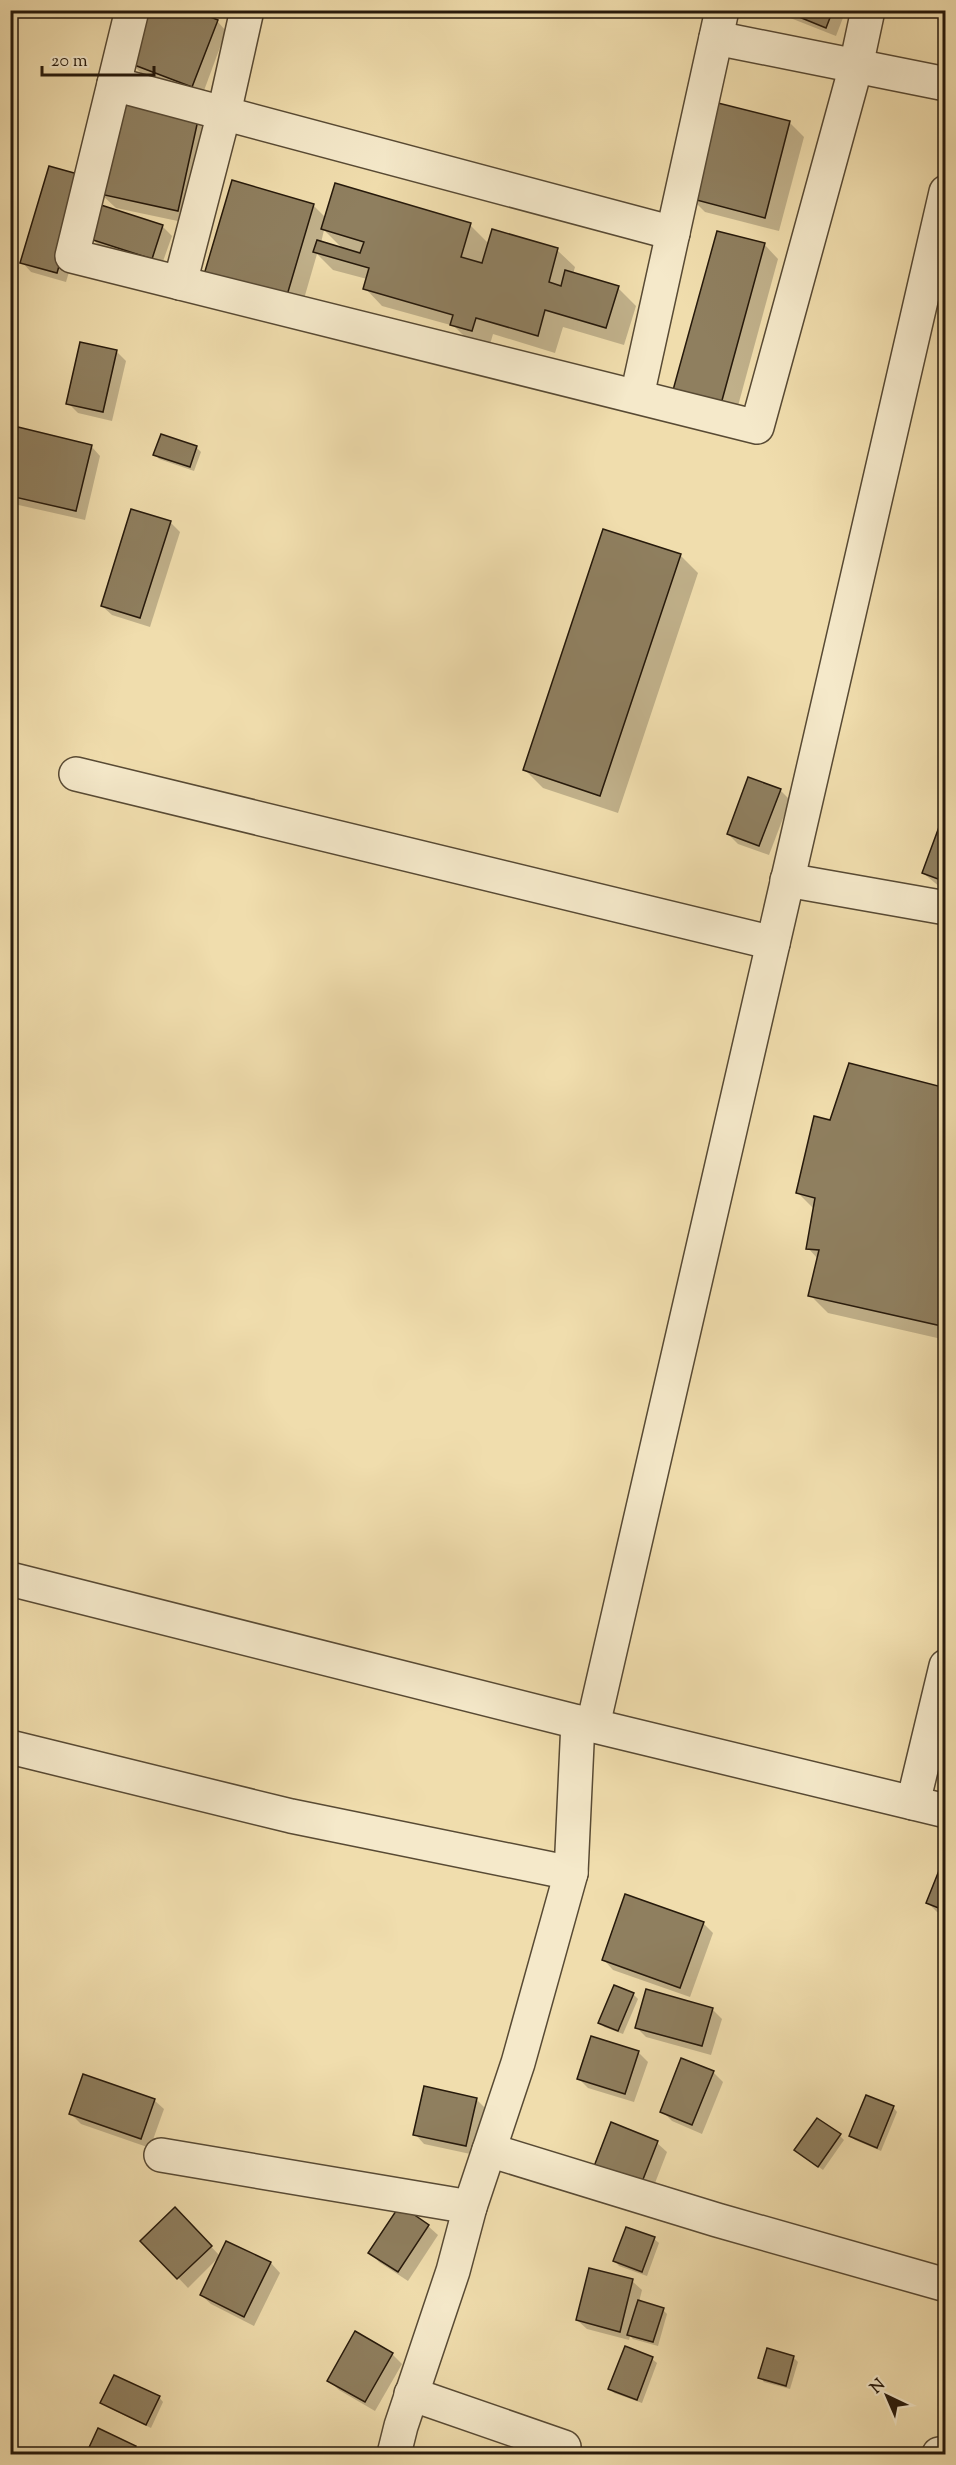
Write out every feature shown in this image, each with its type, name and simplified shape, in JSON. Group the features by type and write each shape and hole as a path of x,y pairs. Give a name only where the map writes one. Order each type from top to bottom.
{"street":[{"path":"132,10 72,256 757,427 856,66 868,10"},
{"path":"180,283 224,113 247,10"},
{"path":"637,396 719,24 856,66 945,84"},
{"path":"114,84 673,233"},
{"path":"394,2454 411,2394 453,2271 470,2207 518,2063 571,1873 585,1724 787,880 945,192"},
{"path":"76,774 772,943"},
{"path":"787,880 945,908"},
{"path":"10,1579 585,1724 945,1810"},
{"path":"913,1803 945,1666"},
{"path":"10,1747 291,1815 571,1873"},
{"path":"489,2150 717,2220 945,2285"},
{"path":"161,2155 470,2207"},
{"path":"411,2394 564,2447"},
{"path":"939,2454 945,2453"}],"building":[{"path":"150,10 193,10 218,20 192,87 129,63"},
{"path":"782,10 833,10 826,28"},
{"path":"714,102 790,121 765,218 689,198"},
{"path":"119,103 198,120 178,211 100,194"},
{"path":"49,166 85,176 57,273 20,263"},
{"path":"232,180 314,204 285,302 203,278"},
{"path":"335,183 471,223 461,257 482,263 492,229 558,248 549,282 561,286 565,270 619,286 606,328 545,310 538,336 476,318 472,331 450,325 453,315 363,289 369,268 313,252 317,240 360,253 364,242 321,229"},
{"path":"101,205 163,225 152,259 90,239"},
{"path":"717,231 765,243 718,415 670,401"},
{"path":"80,342 117,350 103,412 66,404"},
{"path":"18,427 92,445 76,511 10,496 10,459"},
{"path":"161,434 197,446 190,467 153,455"},
{"path":"131,509 171,521 140,618 101,606"},
{"path":"603,529 681,554 600,796 523,770"},
{"path":"748,777 781,789 759,846 727,834"},
{"path":"946,808 946,882 922,873"},
{"path":"849,1063 946,1088 946,1327 808,1296 819,1250 806,1249 815,1198 796,1193 814,1116 830,1120"},
{"path":"944,1858 946,1859 946,1911 926,1903"},
{"path":"625,1894 704,1922 680,1988 602,1960"},
{"path":"614,1985 634,1993 618,2031 598,2023"},
{"path":"646,1989 713,2008 702,2046 635,2028"},
{"path":"591,2036 639,2051 625,2094 577,2079"},
{"path":"681,2058 714,2071 692,2125 660,2112"},
{"path":"83,2074 155,2099 141,2139 69,2114"},
{"path":"424,2086 477,2098 466,2146 413,2135"},
{"path":"866,2095 894,2106 877,2148 849,2136"},
{"path":"817,2118 841,2134 818,2167 794,2150"},
{"path":"611,2122 658,2141 640,2187 593,2169"},
{"path":"400,2205 429,2225 398,2272 368,2253"},
{"path":"175,2207 212,2246 177,2279 140,2241"},
{"path":"626,2227 655,2237 642,2272 613,2261"},
{"path":"226,2241 271,2262 244,2317 200,2295"},
{"path":"589,2268 633,2279 620,2332 576,2320"},
{"path":"638,2300 664,2308 653,2342 627,2335"},
{"path":"355,2331 393,2353 365,2402 327,2381"},
{"path":"625,2346 653,2357 637,2400 608,2389"},
{"path":"767,2348 794,2356 786,2386 758,2378"},
{"path":"114,2375 160,2396 146,2425 100,2403"},
{"path":"98,2428 136,2446 132,2454 86,2454"}]}
